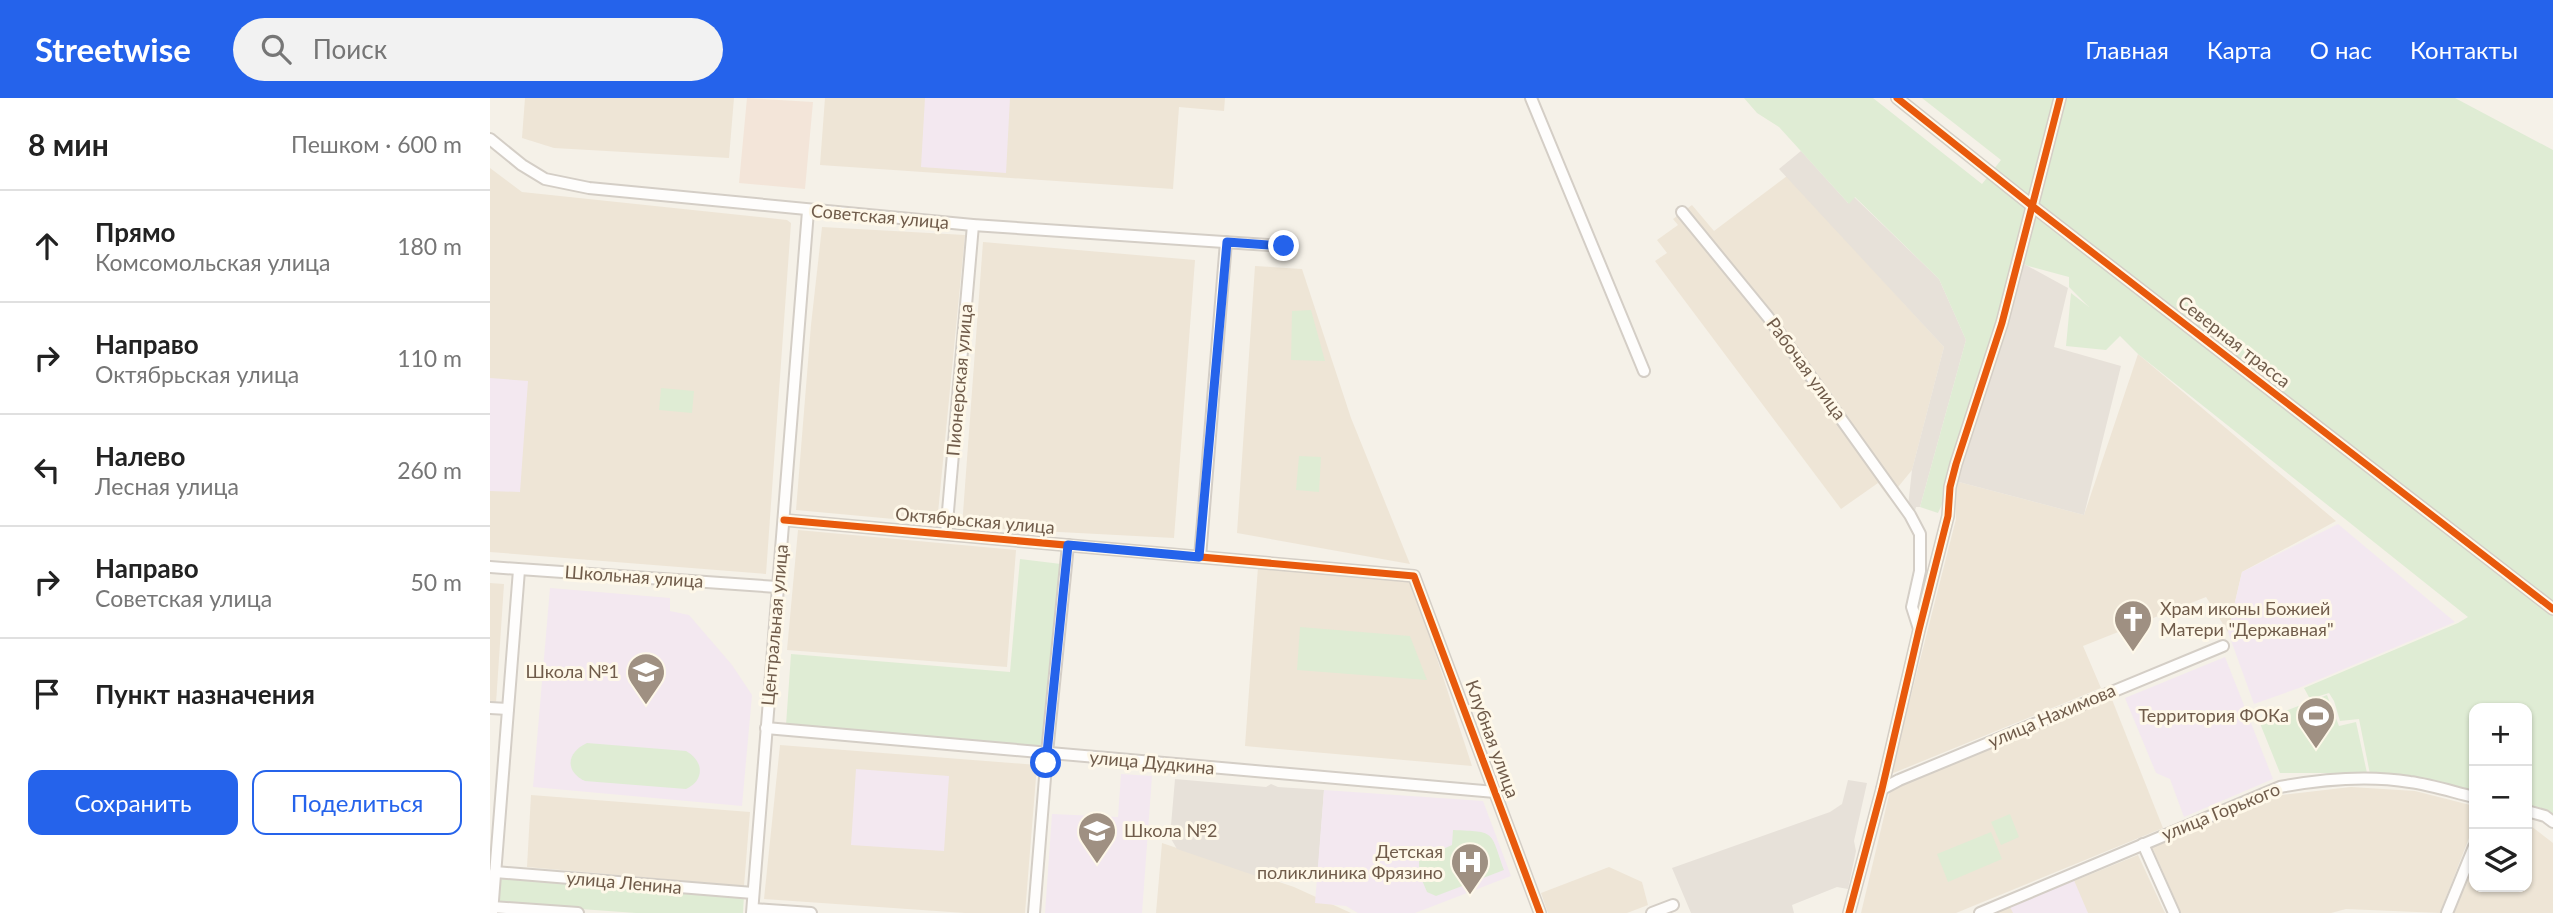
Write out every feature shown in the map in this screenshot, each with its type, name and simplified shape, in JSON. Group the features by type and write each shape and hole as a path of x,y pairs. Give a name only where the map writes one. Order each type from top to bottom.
{"street":[{"path":"1531,98 1644,372"},
{"name":"Северная трасса","path":"1897,98 2553,609"},
{"path":"1849,913 1948,516 1950,487 2002,323 2060,98"},
{"name":"Советская улица","path":"490,139 530,170 558,183 589,188 973,225 1284,246"},
{"name":"Центральная улица","path":"752,911 808,211"},
{"name":"Рабочая улица","path":"1682,212 1768,317 1876,466 1920,534"},
{"name":"Пионерская улица","path":"946,534 973,225"},
{"path":"1199,557 1227,242"},
{"name":"Октябрьская улица","path":"784,520 1414,576"},
{"path":"1919,630 1912,607 1920,570 1920,534 1942,539"},
{"path":"1034,913 1068,545"},
{"name":"Школьная улица","path":"490,567 777,587"},
{"path":"492,910 519,570"},
{"name":"Клубная улица","path":"1414,576 1540,913"},
{"name":"улица Нахимова","path":"1882,789 2223,646"},
{"path":"490,708 508,709"},
{"name":"улица Дудкина","path":"766,728 1495,792"},
{"name":"улица Горького","path":"1980,913 2280,787 2313,781 2359,778 2410,782 2469,796"},
{"path":"2532,812 2546,816 2553,822"},
{"path":"2143,844 2174,913"},
{"path":"2447,913 2469,859"},
{"name":"улица Ленина","path":"495,872 753,893"},
{"path":"1652,913 1673,905"},
{"name":"улица Ленина","path":"492,910 578,913"},
{"path":"752,911 811,913"}],"shaded area":[{"path":"525,98 734,98 729,158 554,148 522,138"},
{"path":"747,98 813,102 805,189 739,183"},
{"path":"825,98 1225,98 1224,111 1179,107 1173,189 820,165"},
{"path":"925,98 1010,98 1006,173 921,167"},
{"path":"1801,151 1848,203 1854,197 1939,279 1966,340 1920,507 1916,507 1914,515 1908,506 1912,470 1944,347 1779,169"},
{"path":"490,168 522,192 787,220 791,223 766,574 490,552"},
{"path":"1787,176 1944,347 1912,470 1889,498 1878,483 1841,509 1655,261 1667,253 1657,240 1678,225 1673,219 1692,205 1714,231"},
{"path":"822,227 965,235 937,523 796,510"},
{"path":"983,242 1195,260 1174,538 962,527"},
{"path":"2024,264 2068,288 2054,347 2121,366 2084,515 1955,481"},
{"path":"1255,266 1302,269 1351,418 1410,564 1237,533"},
{"path":"2138,354 2336,521 2242,572 2228,632 2206,597 2083,646 2101,688 1891,774 1956,519 1955,481 2084,515"},
{"path":"490,378 528,381 520,492 490,491"},
{"path":"2338,524 2455,622 2299,688 2254,704 2228,632 2242,572"},
{"path":"798,530 1016,550 1007,667 787,650"},
{"path":"1258,567 1411,579 1472,766 1245,746"},
{"path":"490,583 504,584 496,703 490,703"},
{"name":"Школа №1","path":"550,588 670,598 670,611 689,615 732,665 752,695 742,806 533,787"},
{"path":"2225,657 2273,779 2184,817 2170,779 2156,773 2125,698"},
{"path":"2111,697 2163,828 1956,913 1861,913 1891,787"},
{"path":"780,745 1037,765 1025,913 965,913 764,899"},
{"path":"856,769 949,776 944,851 851,845"},
{"name":"Школа №2","path":"1121,774 1152,776 1142,913 1045,913 1052,814 1118,817"},
{"path":"1175,779 1324,790 1318,871 1262,878 1177,849 1170,837"},
{"path":"1848,780 1867,783 1854,841 1856,851 1848,889 1837,887 1792,905 1794,913 1691,913 1672,868 1830,812 1842,804"},
{"path":"2351,787 2415,791 2469,805 2469,838 2440,913 2346,909 2331,913 2181,913 2152,847 2281,795"},
{"path":"1324,790 1483,801 1511,876 1415,913 1358,913 1346,906 1315,903"},
{"path":"531,795 750,812 744,886 527,867"},
{"path":"2532,827 2553,843 2553,913 2451,913 2469,872 2469,892 2532,892"},
{"path":"1162,843 1294,887 1351,913 1156,913"},
{"path":"2138,855 2165,913 1995,913"},
{"path":"1609,867 1642,882 1648,905 1627,913 1548,913 1541,893"},
{"path":"2073,878 2088,913 2013,913 2009,905"}],"green space":[{"path":"1744,98 1873,98 1982,184 2001,160 1922,98 2455,98 2553,150 2553,818 2532,808 2532,703 2469,703 2469,791 2370,774 2359,719 2340,721 2329,693 2310,699 2304,688 2468,617 2138,354 2120,336 2106,350 2066,346 2071,293 2089,307 2069,287 2069,277 2019,261 1950,487 1938,513 1920,507 1966,340 1939,279 1855,197 1849,204 1779,127 1757,113"},
{"path":"1311,310 1325,361 1291,360 1292,311"},
{"path":"661,388 694,391 692,413 659,410"},
{"path":"1299,456 1321,457 1319,492 1296,490"},
{"path":"1020,559 1061,564 1043,749 786,725 791,654 1010,672"},
{"path":"1300,627 1410,636 1427,680 1297,670"},
{"name":"Территория ФОКа","path":"2327,695 2339,726 2356,722 2367,773 2280,773 2259,721"},
{"path":"587,743 686,751 699,765 699,776 697,781 686,789 585,781 574,772 571,762 575,751"},
{"path":"2010,814 2019,837 2001,845 1991,822"},
{"path":"1453,830 1477,831 1489,836 1504,870 1436,896 1427,892 1419,873 1419,860 1452,845"},
{"path":"1991,832 2002,859 1948,882 1937,854"},
{"path":"500,877 744,895 743,913 636,913 498,903"}],"cycle path":[{"path":"1897,98 2553,609"},
{"path":"1849,913 1948,516 1950,487 2002,323 2060,98"},
{"path":"784,520 1414,576 1540,913"}],"place":[{"name":"Храм иконы Божией Матери \"Державная\"","path":"2133,653"},
{"name":"Школа №1","path":"646,706"},
{"name":"Территория ФОКа","path":"2316,750"},
{"name":"Школа №2","path":"1097,865"},
{"name":"Детская поликлиника Фрязино","path":"1470,896"}],"route":[{"path":"1046,763 1068,545 1199,557 1227,242 1284,246"}]}
